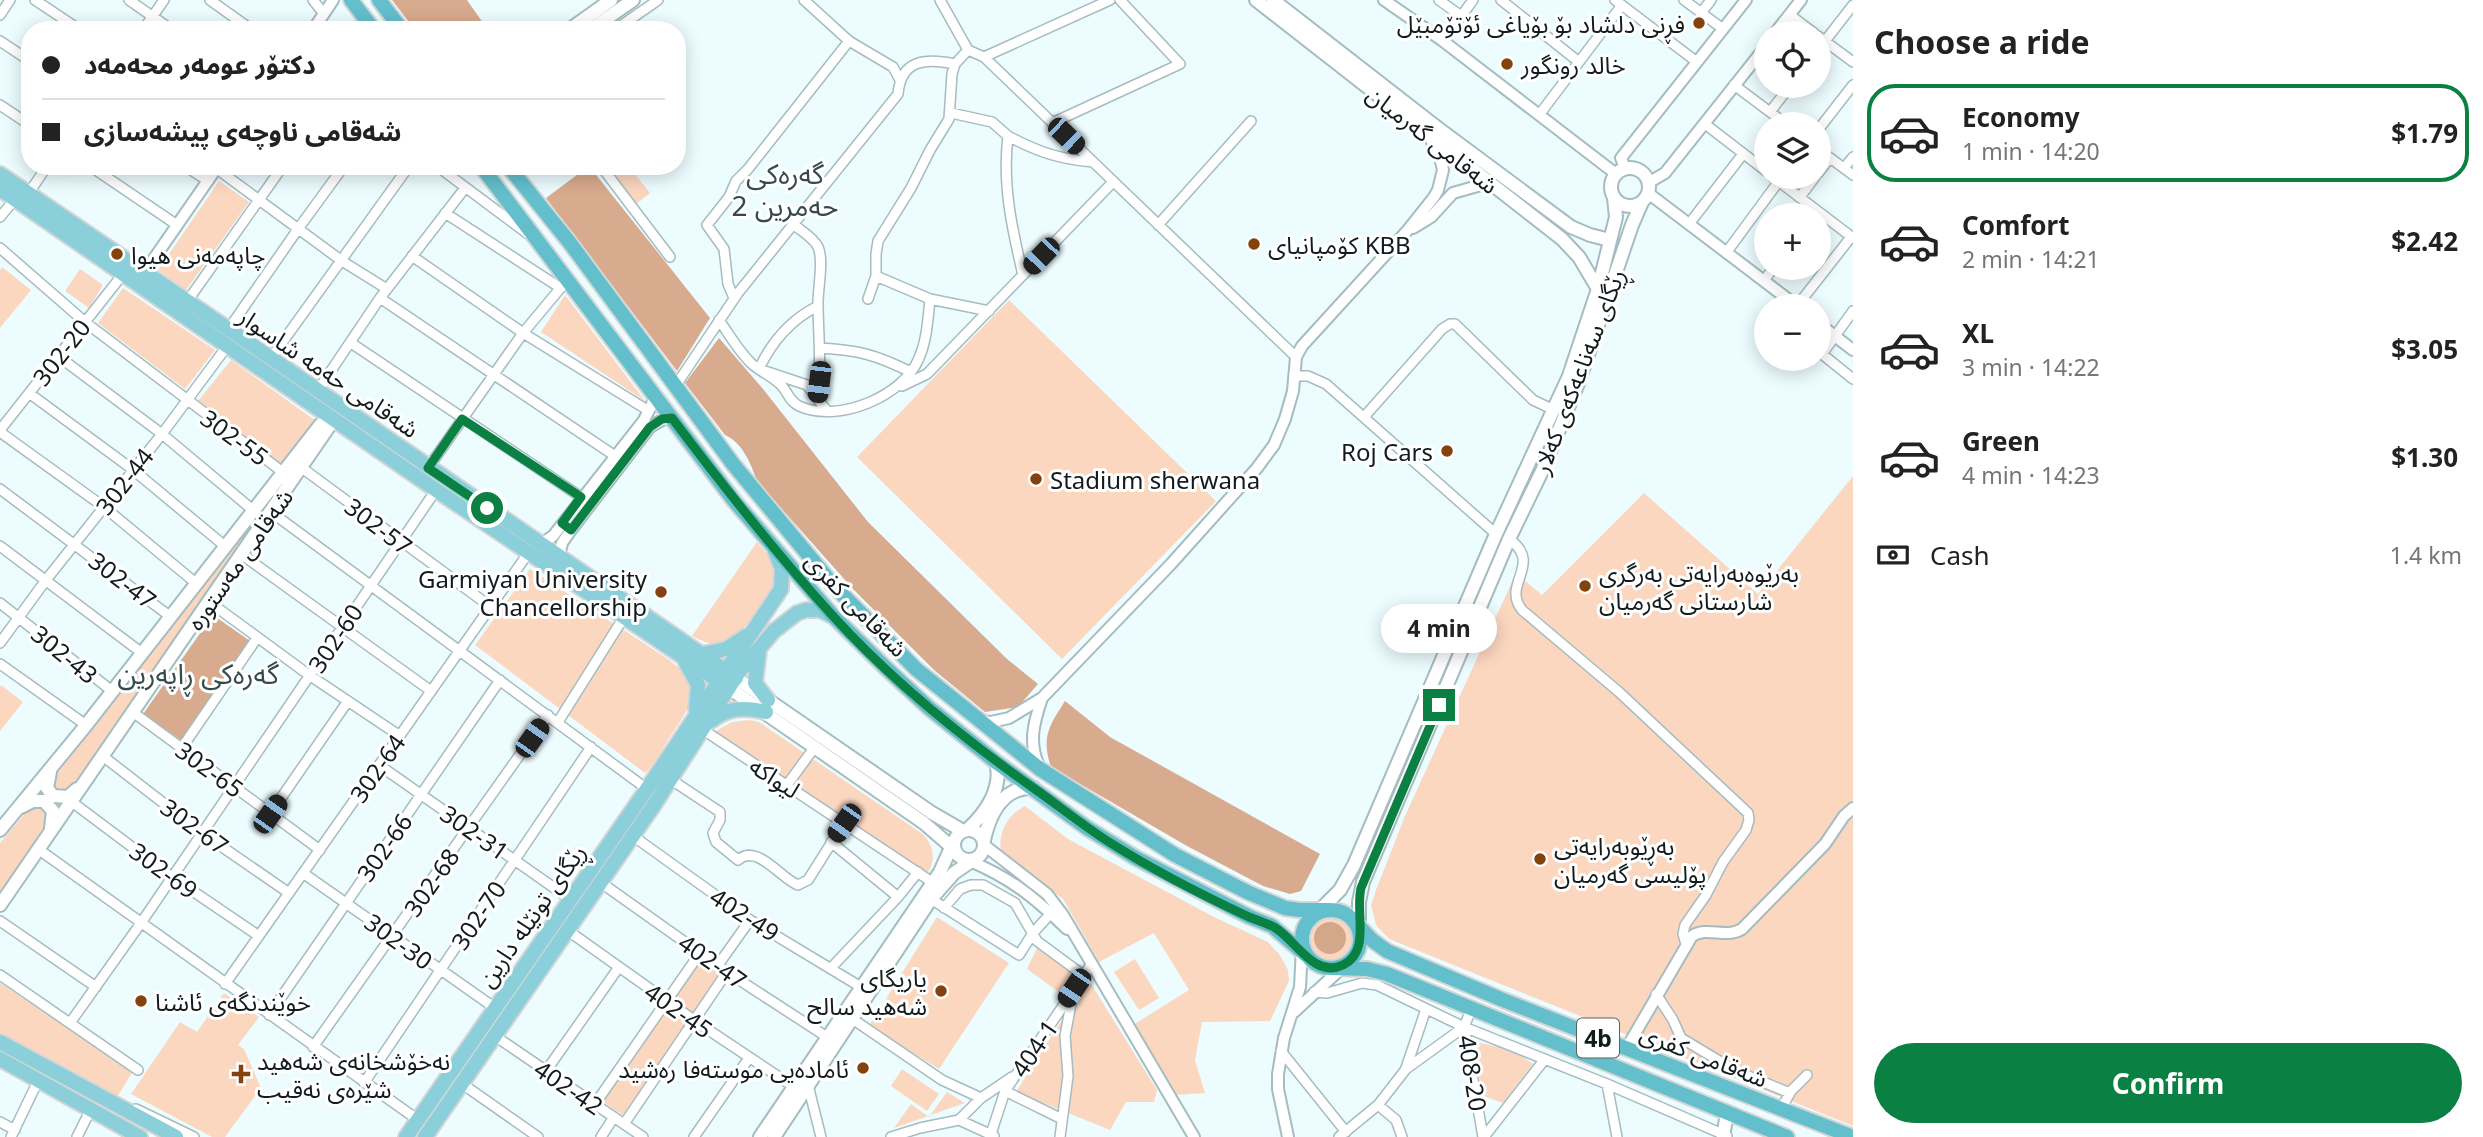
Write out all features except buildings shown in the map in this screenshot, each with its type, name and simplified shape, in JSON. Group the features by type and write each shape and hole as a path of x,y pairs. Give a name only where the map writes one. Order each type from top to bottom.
{"highway":[{"path":"351,0 367,21"},
{"path":"379,0 395,21"},
{"name":"شەقامی کفری","path":"488,175 541,243 564,283 656,396 775,551 834,617 916,697 996,762 1112,844 1238,911 1272,926 1303,950"},
{"name":"شەقامی کفری","path":"515,175 570,243 733,464 834,586 916,669 1040,769 1175,855 1284,908 1321,911"},
{"path":"717,478 733,464"},
{"path":"1321,911 1345,913 1358,926 1359,947 1351,960 1339,967 1318,965 1303,950 1305,926 1321,911"},
{"name":"شەقامی کفری","path":"1358,926 1387,951 1626,1049 1853,1137"},
{"name":"شەقامی کفری","path":"1339,967 1387,974 1787,1137"}],"main road":[{"path":"582,21 611,0"},
{"path":"603,21 633,0"},
{"name":"شەقامی گەرمیان","path":"1256,0 1439,128 1553,213 1581,231 1610,240"},
{"name":"شەقامی گەرمیان","path":"1280,2 1429,136 1544,225 1579,257 1598,289"},
{"path":"1640,170 1646,193 1627,206 1614,198 1611,183 1620,171 1640,170"},
{"name":"شەقامی حەمە شاسوار","path":"0,174 187,303 331,418 436,490 529,544 559,556 702,654 727,680"},
{"name":"شەقامی حەمە شاسوار","path":"0,189 123,274 228,337 271,358 428,468 624,617 678,655 727,680"},
{"name":"ڕێگای سەناعەکەی کەلار","path":"1358,926 1363,882 1579,381 1632,225 1646,193"},
{"name":"ڕێگای سەناعەکەی کەلار","path":"1321,911 1348,878 1496,534 1554,410 1598,289 1616,217 1614,198"},
{"path":"1544,225 1553,213"},
{"name":"شەقامی مەستورە","path":"0,905 302,468 314,443 331,418"},
{"name":"شەقامی مەستورە","path":"2,823 52,768 284,473 314,443"},
{"path":"1496,534 1509,539"},
{"path":"428,1136 461,1083 670,779 698,724 783,584 782,569 775,551"},
{"path":"727,680 797,613 820,610 834,617"},
{"path":"702,654 726,649 753,631"},
{"path":"760,646 755,683 767,706 814,748 930,828 958,840 977,832 984,842"},
{"path":"678,655 692,671 698,685 698,724"},
{"path":"727,680 932,813 958,840 960,857 972,860"},
{"path":"698,724 736,708 767,706"},
{"name":"ڕێگای تونێلە دارین","path":"406,1137 647,789 698,724"},
{"path":"774,1137 851,1018 958,840 983,813 995,791 998,774 996,762"},
{"path":"52,768 47,788 53,796 68,797 87,780"},
{"path":"761,1137 861,987 954,873 982,853 988,823 1004,797 1017,789 1034,788"},
{"path":"17,809 33,801 44,802 53,811 50,831"},
{"path":"930,828 939,846 943,867"},
{"path":"2,1051 38,1081 140,1137"},
{"path":"2,1051 176,1137"},
{"path":"1725,1136 1727,1113"}],"street":[{"path":"0,15 10,0"},
{"path":"36,0 67,21"},
{"path":"129,0 160,21"},
{"path":"149,21 164,0"},
{"path":"210,0 239,21"},
{"path":"313,0 324,13"},
{"path":"319,21 333,0"},
{"path":"628,21 657,0"},
{"path":"804,0 849,41 893,67 900,80"},
{"path":"940,0 968,50 984,57 1296,357"},
{"path":"984,57 1086,5 1110,0"},
{"path":"1052,122 1180,64 1120,0"},
{"path":"1384,0 1443,41 1539,115 1620,171 1622,158 1746,0"},
{"path":"1439,0 1461,16"},
{"path":"1443,41 1474,0"},
{"path":"1684,0 1723,29"},
{"path":"1701,13 1711,0"},
{"path":"1785,21 1801,0"},
{"path":"1508,2 1579,62"},
{"path":"1539,115 1579,62 1618,2 1697,62"},
{"path":"1831,26 1853,5"},
{"path":"1790,15 1798,21"},
{"path":"0,41 21,55"},
{"path":"734,298 727,284 724,249 706,225 729,197 736,181 849,41"},
{"path":"1831,46 1853,62"},
{"path":"868,299 876,276 878,241 911,188 951,113 949,94 955,64 968,50"},
{"path":"676,385 734,298 898,94 905,70 917,63 938,61 955,64"},
{"path":"1754,61 1646,193 1781,294"},
{"path":"1734,85 1770,112 1781,98"},
{"path":"1831,113 1853,85"},
{"path":"0,105 21,119"},
{"path":"951,113 992,122 1008,136 1062,159 1093,162"},
{"path":"1158,225 1251,121"},
{"path":"1705,124 1754,162"},
{"path":"1008,136 1006,156 1009,214 1023,275"},
{"path":"979,721 991,722 1009,718 1042,698 1171,564 1257,468 1274,445 1286,419 1296,357 1308,339 1407,231 1434,197 1443,170 1441,158 1429,136"},
{"path":"1689,224 1743,154"},
{"path":"1844,169 1853,158"},
{"path":"1831,159 1853,175"},
{"path":"29,193 41,175"},
{"path":"103,175 177,225"},
{"path":"199,175 208,181"},
{"path":"144,273 212,175"},
{"path":"227,175 342,261 387,289"},
{"path":"187,303 277,175"},
{"name":"302-44","path":"0,643 186,401 298,229 337,175"},
{"path":"271,358 403,175"},
{"path":"448,175 541,243"},
{"path":"608,175 670,257"},
{"path":"719,320 750,363 782,386 788,397 799,406 827,411 849,409 869,402 927,374 1113,182"},
{"path":"1407,231 1431,217 1453,192 1480,185 1495,188"},
{"path":"318,390 387,289 465,188"},
{"path":"1726,253 1769,189"},
{"path":"1789,189 1806,203"},
{"path":"1800,197 1806,189"},
{"path":"0,217 15,199"},
{"path":"428,468 523,333 564,283 445,213"},
{"path":"1807,294 1852,237 1831,223"},
{"path":"793,225 818,247 820,259 818,306 821,368 818,396"},
{"name":"302-55","path":"0,248 85,322 284,473"},
{"path":"412,256 648,419 672,418"},
{"name":"302-20","path":"0,431 123,274"},
{"path":"876,276 930,299 989,311"},
{"path":"380,299 615,456"},
{"path":"900,386 920,357 930,299"},
{"path":"759,369 766,353 786,327 800,314 818,306"},
{"path":"1853,311 1822,354 1853,379"},
{"path":"1364,417 1442,328 1450,324 1455,324 1533,400 1554,410"},
{"path":"1831,333 1853,351"},
{"path":"351,343 581,497"},
{"path":"820,348 852,349 879,356 911,372"},
{"path":"58,356 162,434 254,511"},
{"path":"759,369 807,385 827,411"},
{"path":"1294,376 1318,379 1496,534"},
{"path":"29,393 132,469 226,547"},
{"path":"529,544 552,536 567,526 648,419 656,396"},
{"path":"559,556 567,526 581,497 648,419"},
{"path":"0,431 104,507 197,584"},
{"name":"302-57","path":"302,468 491,607"},
{"name":"302-47","path":"0,489 171,617"},
{"name":"302-60","path":"70,1023 436,490"},
{"path":"271,512 647,789"},
{"path":"1509,539 1518,545 1523,555 1522,575 1514,594 1516,603 1522,610 1619,692 1748,813 1749,825 1685,925 1686,943"},
{"name":"302-64","path":"225,984 491,607 529,544"},
{"path":"0,546 142,653"},
{"path":"241,554 431,691"},
{"path":"208,601 309,675 400,736"},
{"path":"0,603 19,617"},
{"name":"302-43","path":"19,617 112,691"},
{"path":"558,722 624,617"},
{"path":"181,748 257,638"},
{"path":"0,664 86,725"},
{"name":"302-66","path":"269,1015 500,680"},
{"path":"1040,769 1034,755 1032,734 1042,698"},
{"path":"270,814 348,701"},
{"name":"302-65","path":"134,713 320,850"},
{"name":"302-68","path":"313,1047 548,715"},
{"name":"لیواکە","path":"698,724 932,883"},
{"name":"302-70","path":"364,1083 591,747"},
{"path":"787,785 814,748"},
{"name":"302-67","path":"104,757 202,833 289,893"},
{"name":"302-31","path":"379,765 570,899"},
{"path":"670,779 720,812 720,820 713,833 716,842 738,860 744,855 754,854 798,885 808,880 844,823"},
{"name":"302-69","path":"72,802 172,877 258,936"},
{"path":"1626,1049 1686,943 1698,932 1730,934 1742,929 1825,844 1843,816 1853,808"},
{"name":"402-49","path":"633,836 750,920 861,987"},
{"path":"831,842 898,897"},
{"path":"984,842 1063,915 1194,1137"},
{"path":"38,849 418,1120"},
{"path":"972,860 1043,898 1051,913 1074,936"},
{"path":"831,968 918,872"},
{"name":"302-30","path":"303,873 495,1008"},
{"name":"402-47","path":"600,882 727,972 827,1037"},
{"path":"944,908 960,889 983,885 1015,903 1040,944 1083,975"},
{"path":"931,899 1019,955 1033,933 1051,913"},
{"path":"718,965 750,920"},
{"path":"0,921 96,986"},
{"name":"402-45","path":"567,930 794,1087"},
{"path":"1288,1137 1279,1089 1281,1051 1301,979 1303,950"},
{"path":"595,1104 700,953"},
{"name":"404-1","path":"992,1136 1005,1091 1091,965"},
{"path":"547,1071 619,967"},
{"path":"1292,1014 1339,967"},
{"path":"624,1124 727,972"},
{"path":"0,975 138,1070"},
{"path":"1314,992 1327,993 1350,985 1377,985 1464,1027 1607,1084 1725,1136"},
{"path":"1060,1137 1068,1076 1065,1036 1074,988"},
{"path":"1656,994 1681,1038 1735,1071 1790,1093"},
{"path":"1406,1069 1426,1009"},
{"name":"408-20","path":"1471,1010 1464,1027 1484,1137"},
{"path":"851,1018 942,1080 981,1098"},
{"path":"1281,1051 1342,1134 1378,1105 1406,1069 1464,1027"},
{"name":"402-42","path":"495,1036 643,1137"},
{"path":"694,1137 749,1058"},
{"path":"1484,1137 1545,1059"},
{"path":"891,1137 959,1120 981,1098 1017,1074"},
{"path":"1781,1109 1790,1093 1807,1075"},
{"path":"0,1122 13,1133 38,1081"},
{"path":"461,1083 538,1137"},
{"path":"1607,1084 1617,1137"},
{"path":"808,1085 821,1137"},
{"path":"1005,1091 1062,1119"},
{"path":"1378,1105 1396,1120 1402,1137"},
{"path":"121,1108 132,1107 194,1137"},
{"path":"77,1137 90,1111"},
{"path":"601,1137 614,1117"},
{"path":"959,1120 992,1136"}],"shaded area":[{"path":"392,0 467,0 482,21 408,21"},
{"path":"577,175 596,175 710,318 677,371 546,198"},
{"path":"613,175 636,175 650,193 635,205"},
{"path":"219,181 249,202 186,290 158,270"},
{"path":"2,267 31,290 0,328 0,270"},
{"path":"80,269 103,285 89,308 65,291"},
{"path":"123,288 215,350 185,389 98,323"},
{"path":"565,295 645,401 541,332"},
{"name":"Stadium sherwana","path":"1009,300 1216,501 1062,659 857,457"},
{"path":"719,338 868,522 1007,659 1038,684 1018,707 985,712 934,670 853,589 757,481 749,461 737,443 725,435 685,383"},
{"path":"231,360 316,421 280,464 198,401"},
{"path":"295,465 126,715 73,787 68,792 56,792 52,784 56,775"},
{"path":"1853,476 1853,1126 1389,939 1376,925 1371,905 1376,890 1405,816 1516,573 1542,595 1644,493 1758,594"},
{"path":"757,542 771,560 776,572 773,586 763,603 741,631 722,642 707,642 692,636"},
{"path":"530,569 668,659 688,680 691,699 687,709 655,762 645,773 475,645"},
{"path":"213,615 250,641 181,740 143,714"},
{"path":"1,685 23,702 0,731 0,687"},
{"path":"1065,701 1110,737 1320,854 1301,891 1290,894 1263,886 1187,846 1051,767 1047,748 1048,732"},
{"path":"732,722 759,722 924,835 933,854 927,874 714,732"},
{"path":"37,804 47,808 45,825 0,895 0,843 31,806"},
{"path":"1025,806 1068,839 1216,918 1268,942 1280,955 1288,970 1289,981 1270,1021 1202,1022 1195,1060 1205,1093 1176,1095 1163,1079 1133,1025 1189,990 1154,933 1099,962 1063,899 1001,852 1005,825 1013,814"},
{"name":"یاریگای شەهید سالح","path":"937,917 1009,963 939,1069 869,1026"},
{"path":"1331,917 1346,924 1353,939 1346,954 1331,961 1316,954 1309,939 1316,924"},
{"path":"1330,922 1341,927 1346,938 1341,949 1330,954 1319,949 1314,938 1319,927"},
{"path":"1037,948 1074,974 1063,995 1027,969"},
{"path":"1135,959 1159,998 1139,1010 1114,972"},
{"path":"700,961 719,974 623,1115 603,1102"},
{"path":"1088,979 1157,1090 1154,1102 1126,1102 1110,1130 1016,1092"},
{"path":"0,983 133,1071 116,1099 0,1033"},
{"path":"224,993 259,1017 238,1045 244,1049 261,1088 225,1137 212,1137 131,1094 180,1022 197,1032"},
{"path":"1476,1042 1513,1050 1533,1064 1503,1103 1481,1095"},
{"path":"902,1069 939,1094 927,1111 891,1086"},
{"path":"947,1092 965,1103 930,1115"},
{"path":"911,1104 928,1116 894,1128"}],"place":[{"name":"فڕنی دلشاد بۆ بۆیاغی ئۆتۆمبێل","path":"1699,23"},
{"name":"خالد رونگور","path":"1507,64"},
{"name":"کۆمپانیای KBB","path":"1254,244"},
{"name":"چاپەمەنی هیوا","path":"117,254"},
{"name":"Roj Cars","path":"1447,451"},
{"name":"Stadium sherwana","path":"1036,479"},
{"name":"بەرێوەبەرایەتی بەرگری شارستانی گەرمیان","path":"1585,586"},
{"name":"Garmiyan University Chancellorship","path":"661,592"},
{"name":"بەڕێوبەرایەتی پۆلیسی گەرمیان","path":"1540,859"},
{"name":"یاریگای شەهید سالح","path":"941,991"},
{"name":"خوێندنگەی ئاشنا","path":"141,1001"},
{"name":"ئامادەیی موستەفا رەشید","path":"863,1068"},
{"name":"نەخۆشخانەی شەهید شێرەی نەقیب","path":"241,1074"}],"district":[{"name":"گەرەکی حەمرین 2","path":"785,189"},
{"name":"گەرەکی ڕاپەرین","path":"198,673"}],"route":[{"path":"487,508 428,468 462,419 581,497 562,523 571,530 650,427 662,419 672,418 775,551 834,617 929,708 996,762 1087,828 1136,858 1272,926 1288,937 1312,961 1325,967 1345,964 1356,954 1360,939 1361,888 1439,705"}]}
